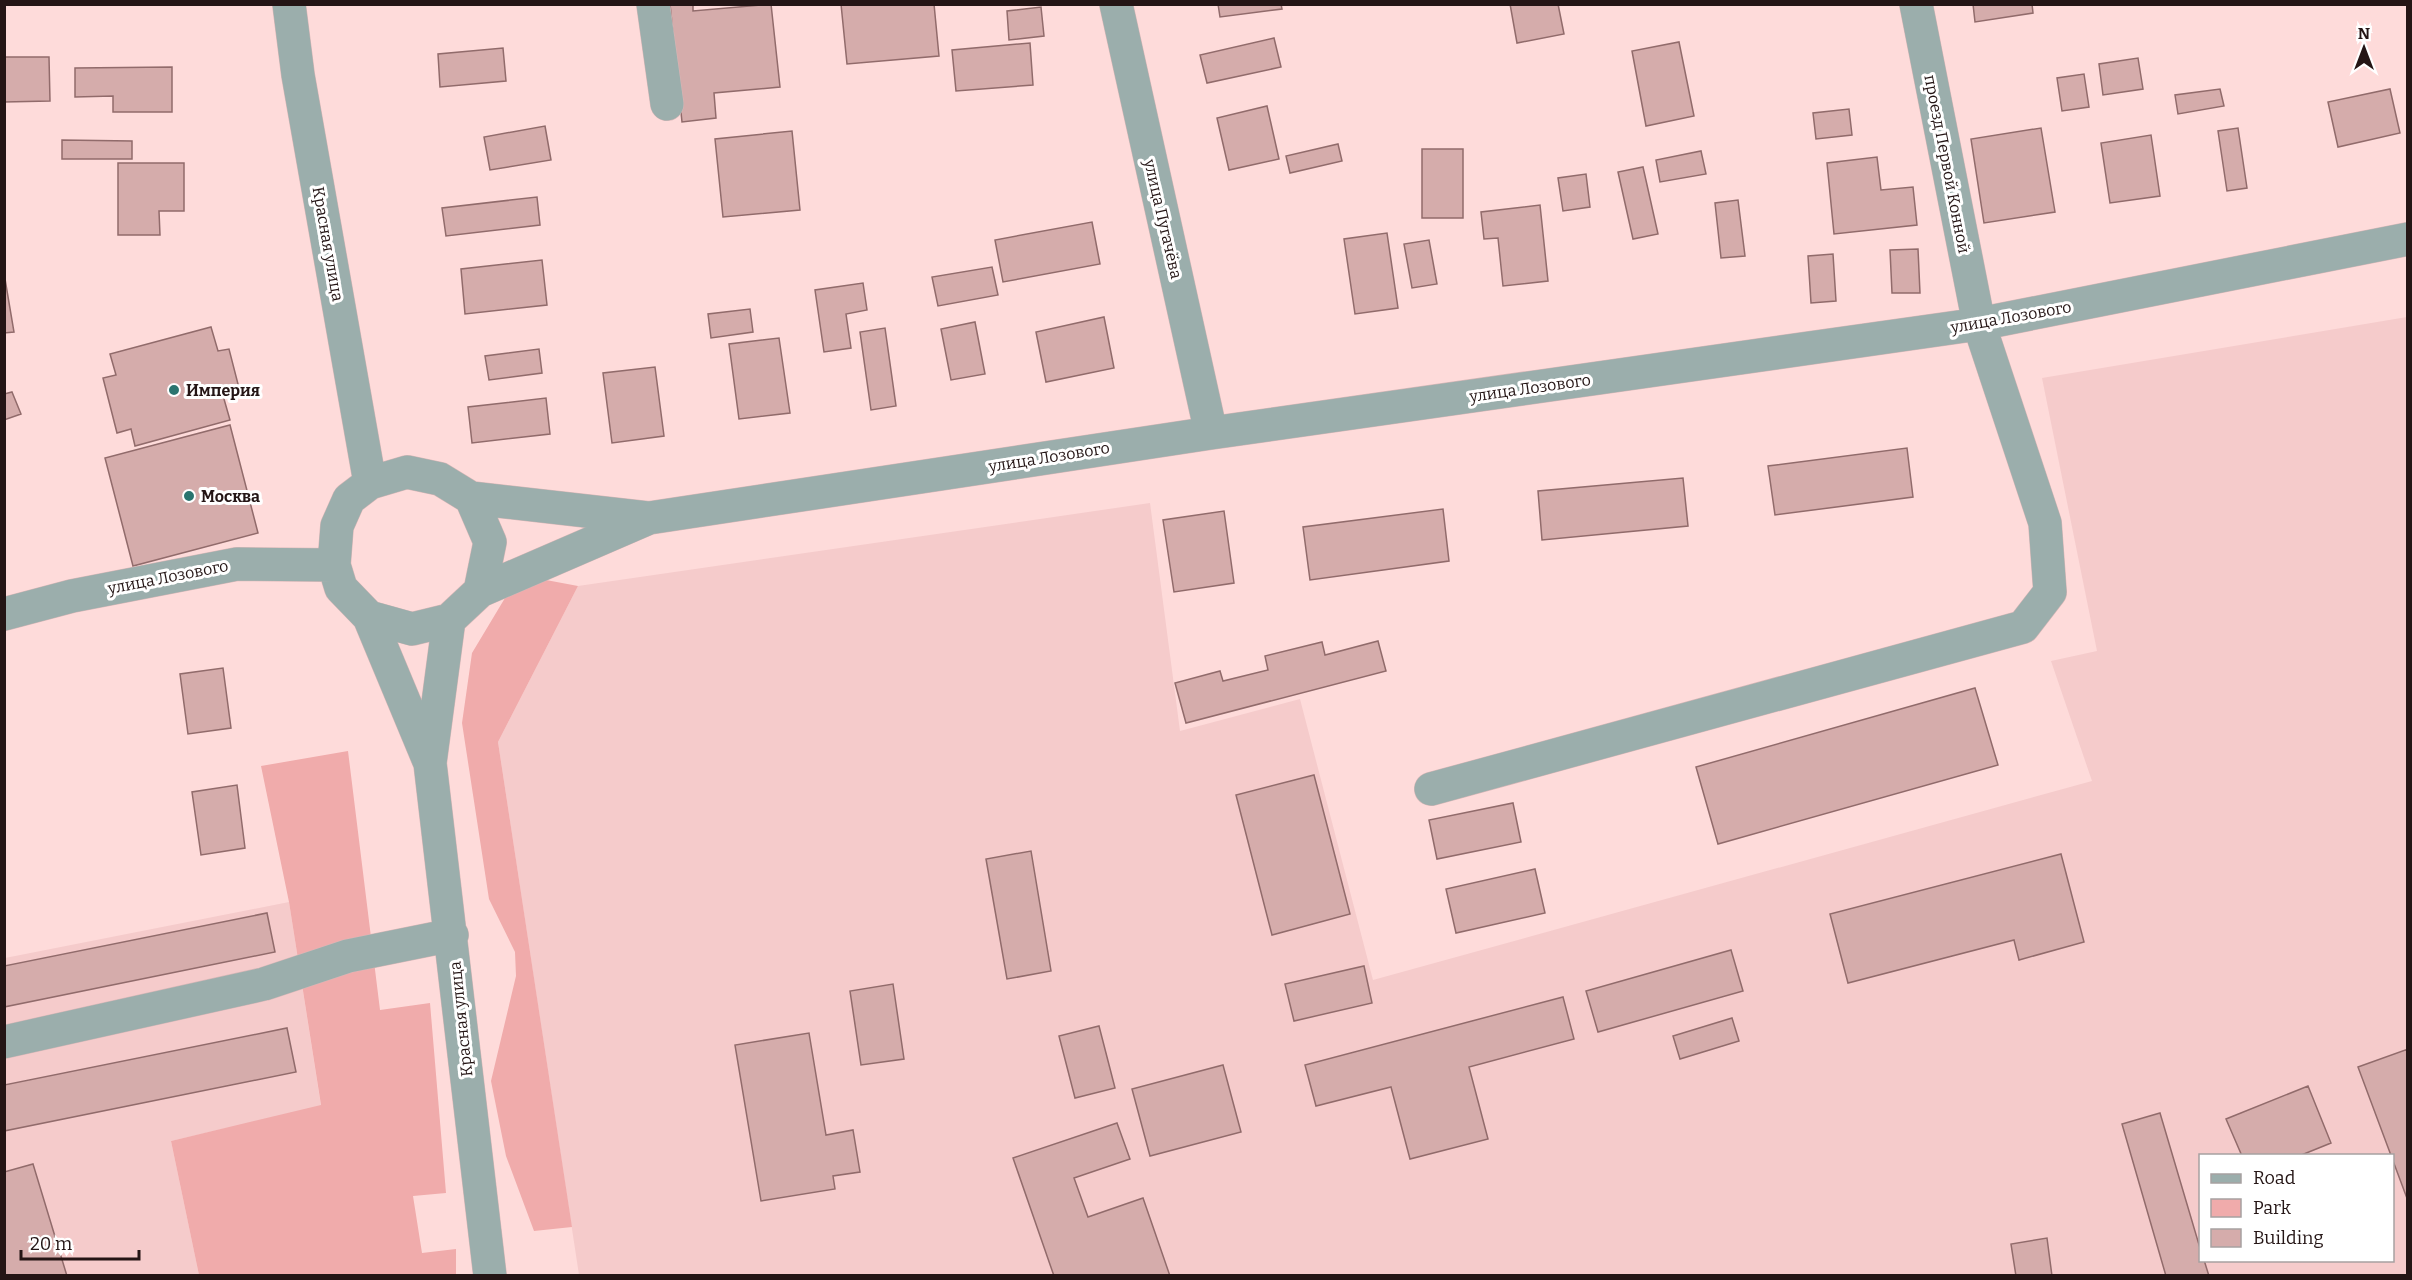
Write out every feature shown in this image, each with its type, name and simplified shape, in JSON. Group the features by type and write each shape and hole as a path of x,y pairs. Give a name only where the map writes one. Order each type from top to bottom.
{"street":[{"name":"Красная улица","path":"289,4 298,75 370,483"},
{"path":"653,4 667,104"},
{"name":"улица Пугачёва","path":"1116,4 1211,433"},
{"name":"проезд Первой Конной","path":"1431,789 2023,627 2050,592 2045,523 1979,324 1916,4"},
{"name":"улица Лозового","path":"480,591 649,518 1211,433 1979,324 2408,239"},
{"name":"Красная улица","path":"430,763 369,617 341,588 334,565 337,526 349,499 370,483 407,472 440,479 471,498"},
{"path":"369,617 412,629 449,620 480,591 490,542 471,498"},
{"name":"улица Лозового","path":"471,498 649,518"},
{"name":"улица Лозового","path":"4,614 72,596 237,564 334,565"},
{"name":"Красная улица","path":"449,620 430,763 452,934 490,1275"},
{"path":"4,1041 264,984 348,956 452,934"}],"shaded area":[{"path":"2407,317 2407,1275 579,1275 498,742 578,586 1150,503 1180,731 1300,699 1373,980 2092,781 2051,661 2097,651 2042,378"},
{"path":"289,902 321,1106 171,1141 199,1275 5,1276 5,958"}],"green space":[{"path":"546,580 578,586 498,742 572,1227 534,1231 506,1156 491,1081 516,976 515,952 489,899 462,723 472,653 505,598"},
{"path":"348,751 380,1010 430,1003 446,1193 413,1196 422,1253 456,1249 456,1275 199,1275 171,1141 321,1105 289,902 261,766"}],"building":[{"path":"670,4 693,4 693,11 771,4 780,87 714,93 716,118 682,122"},
{"path":"841,4 934,4 939,56 847,64"},
{"path":"1218,4 1281,4 1282,9 1220,17"},
{"path":"1510,4 1558,4 1564,34 1517,43"},
{"path":"1973,4 2032,4 2033,13 1975,22"},
{"path":"1041,7 1044,36 1009,40 1007,11"},
{"path":"1274,38 1281,67 1207,83 1200,55"},
{"path":"1679,42 1694,116 1646,126 1632,51"},
{"path":"1030,43 1033,85 956,91 952,50"},
{"path":"503,48 506,81 440,87 438,54"},
{"path":"4,57 49,57 50,101 4,102"},
{"path":"2138,58 2143,89 2103,95 2099,64"},
{"path":"172,67 172,112 113,112 113,96 75,97 75,68"},
{"path":"2084,74 2089,107 2062,111 2057,78"},
{"path":"2220,89 2224,106 2178,114 2175,95"},
{"path":"2390,89 2400,133 2338,147 2328,102"},
{"path":"1267,106 1279,159 1229,170 1217,118"},
{"path":"1849,109 1852,135 1816,139 1813,113"},
{"path":"545,126 551,160 490,170 484,137"},
{"path":"2041,128 2055,212 1984,223 1971,139"},
{"path":"2238,128 2247,188 2227,191 2218,131"},
{"path":"792,131 800,210 723,217 715,139"},
{"path":"2151,135 2160,196 2110,203 2101,143"},
{"path":"62,140 132,141 132,159 62,159"},
{"path":"1338,144 1342,161 1290,173 1286,156"},
{"path":"1422,149 1463,149 1463,218 1422,218"},
{"path":"1701,151 1706,174 1660,182 1656,160"},
{"path":"1877,157 1881,190 1913,187 1917,225 1834,234 1827,163"},
{"path":"118,163 184,163 184,211 159,211 160,235 118,235"},
{"path":"1643,167 1658,234 1633,239 1618,172"},
{"path":"1586,174 1590,207 1563,211 1558,178"},
{"path":"537,197 540,225 446,236 442,208"},
{"path":"1738,200 1745,256 1721,258 1715,203"},
{"path":"1540,205 1548,281 1503,286 1498,238 1484,239 1481,212"},
{"path":"1092,222 1100,264 1003,282 995,240"},
{"path":"1387,233 1398,308 1355,314 1344,239"},
{"path":"1429,240 1437,284 1412,288 1404,244"},
{"path":"1918,249 1920,293 1892,293 1890,250"},
{"path":"1833,254 1836,301 1811,303 1808,256"},
{"path":"542,260 547,305 465,314 461,269"},
{"path":"992,267 998,295 938,306 932,277"},
{"path":"4,273 14,332 4,333"},
{"path":"863,283 867,310 846,314 851,348 824,352 815,290"},
{"path":"750,309 753,332 711,338 708,314"},
{"path":"1104,317 1114,368 1046,382 1036,332"},
{"path":"975,322 985,374 951,380 941,329"},
{"path":"211,327 218,351 229,349 239,388 222,392 230,420 135,446 131,429 117,433 103,378 116,375 110,354"},
{"path":"885,328 896,406 871,410 860,332"},
{"path":"779,338 790,413 739,419 729,344"},
{"path":"539,349 542,373 489,380 485,356"},
{"path":"655,367 664,436 612,443 603,373"},
{"path":"12,392 21,414 4,420 4,394"},
{"path":"546,398 550,434 472,443 468,407"},
{"path":"230,425 258,533 133,566 105,458"},
{"path":"1907,448 1913,497 1775,515 1768,466"},
{"path":"1683,478 1688,526 1542,540 1538,491"},
{"path":"1443,509 1449,561 1310,580 1303,527"},
{"path":"1224,511 1234,583 1174,592 1163,520"},
{"path":"1378,641 1386,671 1186,723 1175,683 1220,671 1223,681 1268,670 1265,656 1322,642 1325,655"},
{"path":"223,668 231,728 188,734 180,674"},
{"path":"1975,688 1998,765 1718,844 1696,767"},
{"path":"1314,775 1350,914 1272,935 1236,795"},
{"path":"237,785 245,848 201,855 192,792"},
{"path":"1513,803 1521,842 1437,859 1429,820"},
{"path":"1031,851 1051,971 1007,979 986,859"},
{"path":"2061,854 2084,942 2019,960 2014,940 1848,983 1830,914"},
{"path":"1535,869 1545,913 1456,933 1446,889"},
{"path":"267,913 275,952 4,1007 4,966"},
{"path":"1731,950 1743,991 1598,1032 1586,991"},
{"path":"1364,966 1372,1003 1294,1021 1285,984"},
{"path":"893,984 904,1059 861,1065 850,991"},
{"path":"1563,997 1574,1039 1469,1067 1488,1139 1410,1159 1391,1087 1316,1106 1305,1065"},
{"path":"1732,1018 1739,1041 1680,1059 1673,1036"},
{"path":"1099,1026 1115,1088 1075,1098 1059,1036"},
{"path":"287,1028 296,1072 4,1131 4,1085"},
{"path":"809,1033 826,1135 853,1130 860,1172 833,1176 835,1189 761,1201 735,1045"},
{"path":"2408,1049 2408,1201 2394,1163 2394,1154 2390,1154 2358,1067"},
{"path":"1223,1065 1241,1132 1150,1156 1132,1089"},
{"path":"2308,1086 2331,1143 2304,1154 2241,1154 2226,1119"},
{"path":"2160,1113 2199,1245 2199,1262 2205,1262 2209,1276 2166,1276 2122,1124"},
{"path":"1117,1123 1130,1159 1074,1178 1088,1217 1143,1198 1170,1276 1054,1276 1013,1158"},
{"path":"33,1164 67,1276 4,1276 4,1172"},
{"path":"2047,1238 2052,1276 2016,1276 2011,1244"}],"place":[{"name":"Империя","path":"174,390"},
{"name":"Москва","path":"189,496"}]}
